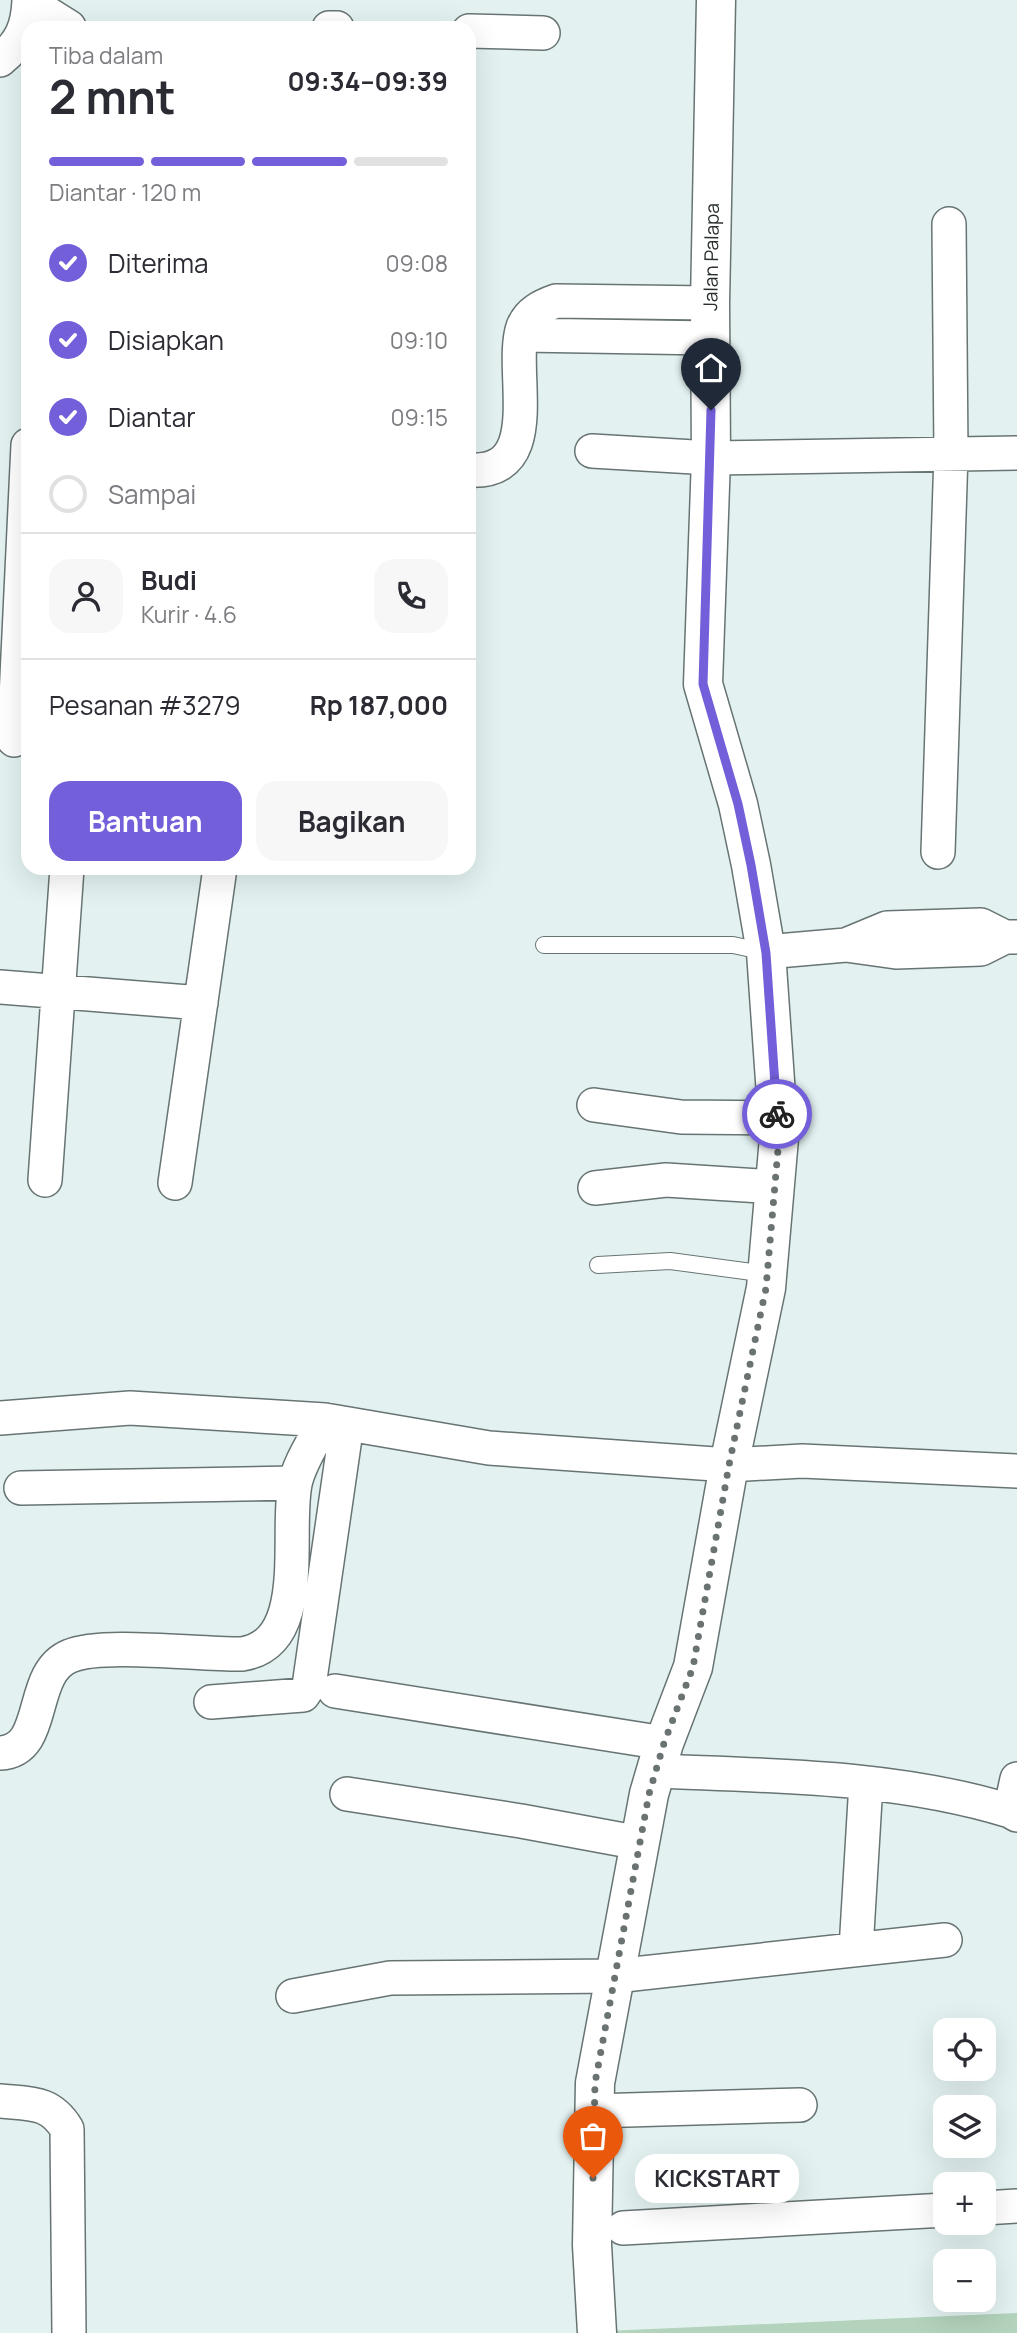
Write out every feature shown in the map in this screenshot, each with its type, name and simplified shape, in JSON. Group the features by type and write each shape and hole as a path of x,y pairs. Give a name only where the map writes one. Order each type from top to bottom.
{"street":[{"name":"Jalan Palapa","path":"597,2333 592,2245 595,2083 640,1843 660,1757 693,1667 767,1274 775,1187 777,1118 766,953 738,804 703,684 711,458 710,320 716,0"},
{"path":"23,21 29,1 58,21"},
{"path":"16,48 21,30"},
{"path":"476,31 543,33"},
{"path":"938,852 951,454 949,224"},
{"path":"476,471 501,464 517,445 523,335 710,320"},
{"path":"592,451 711,458 1017,453"},
{"path":"14,740 21,592"},
{"path":"45,1180 66,875"},
{"path":"175,1184 219,875"},
{"path":"766,953 846,945 896,952 981,949 1011,937"},
{"path":"0,987 201,1003"},
{"path":"594,1105 681,1117 777,1118"},
{"path":"595,1188 666,1180 775,1187"},
{"path":"0,1418 130,1408 336,1422 489,1448 729,1465 802,1461 1017,1471"},
{"path":"0,1753 10,1753 27,1741 49,1675 68,1656 113,1651 242,1654 260,1651 271,1643 280,1631 288,1602 295,1483 336,1422"},
{"path":"211,1702 303,1695 309,1686 336,1422"},
{"path":"21,1488 295,1483"},
{"path":"335,1691 660,1757 866,1783 980,1801 1014,1813 1017,1779"},
{"path":"856,1950 866,1783"},
{"path":"347,1794 640,1843"},
{"path":"293,1996 390,1978 615,1976 945,1940"},
{"path":"0,2101 41,2105 58,2114 68,2129 69,2333"},
{"path":"593,2111 800,2105"},
{"path":"996,2207 1017,2206"},
{"path":"623,2228 933,2211"}],"lane":[{"path":"544,945 733,945 766,953"},
{"path":"598,1265 670,1261 767,1274"}],"green space":[{"path":"1017,2313 1017,2333 606,2333 606,2331"}],"way so far":[{"path":"593,2178 595,2083 649,1794 664,1743 693,1667 729,1465 766,1288 779,1138 777,1114"}],"place":[{"name":"KICKSTART","path":"593,2178"}],"route":[{"path":"711,410 703,684 738,804 751,865 766,953 777,1114"}]}
